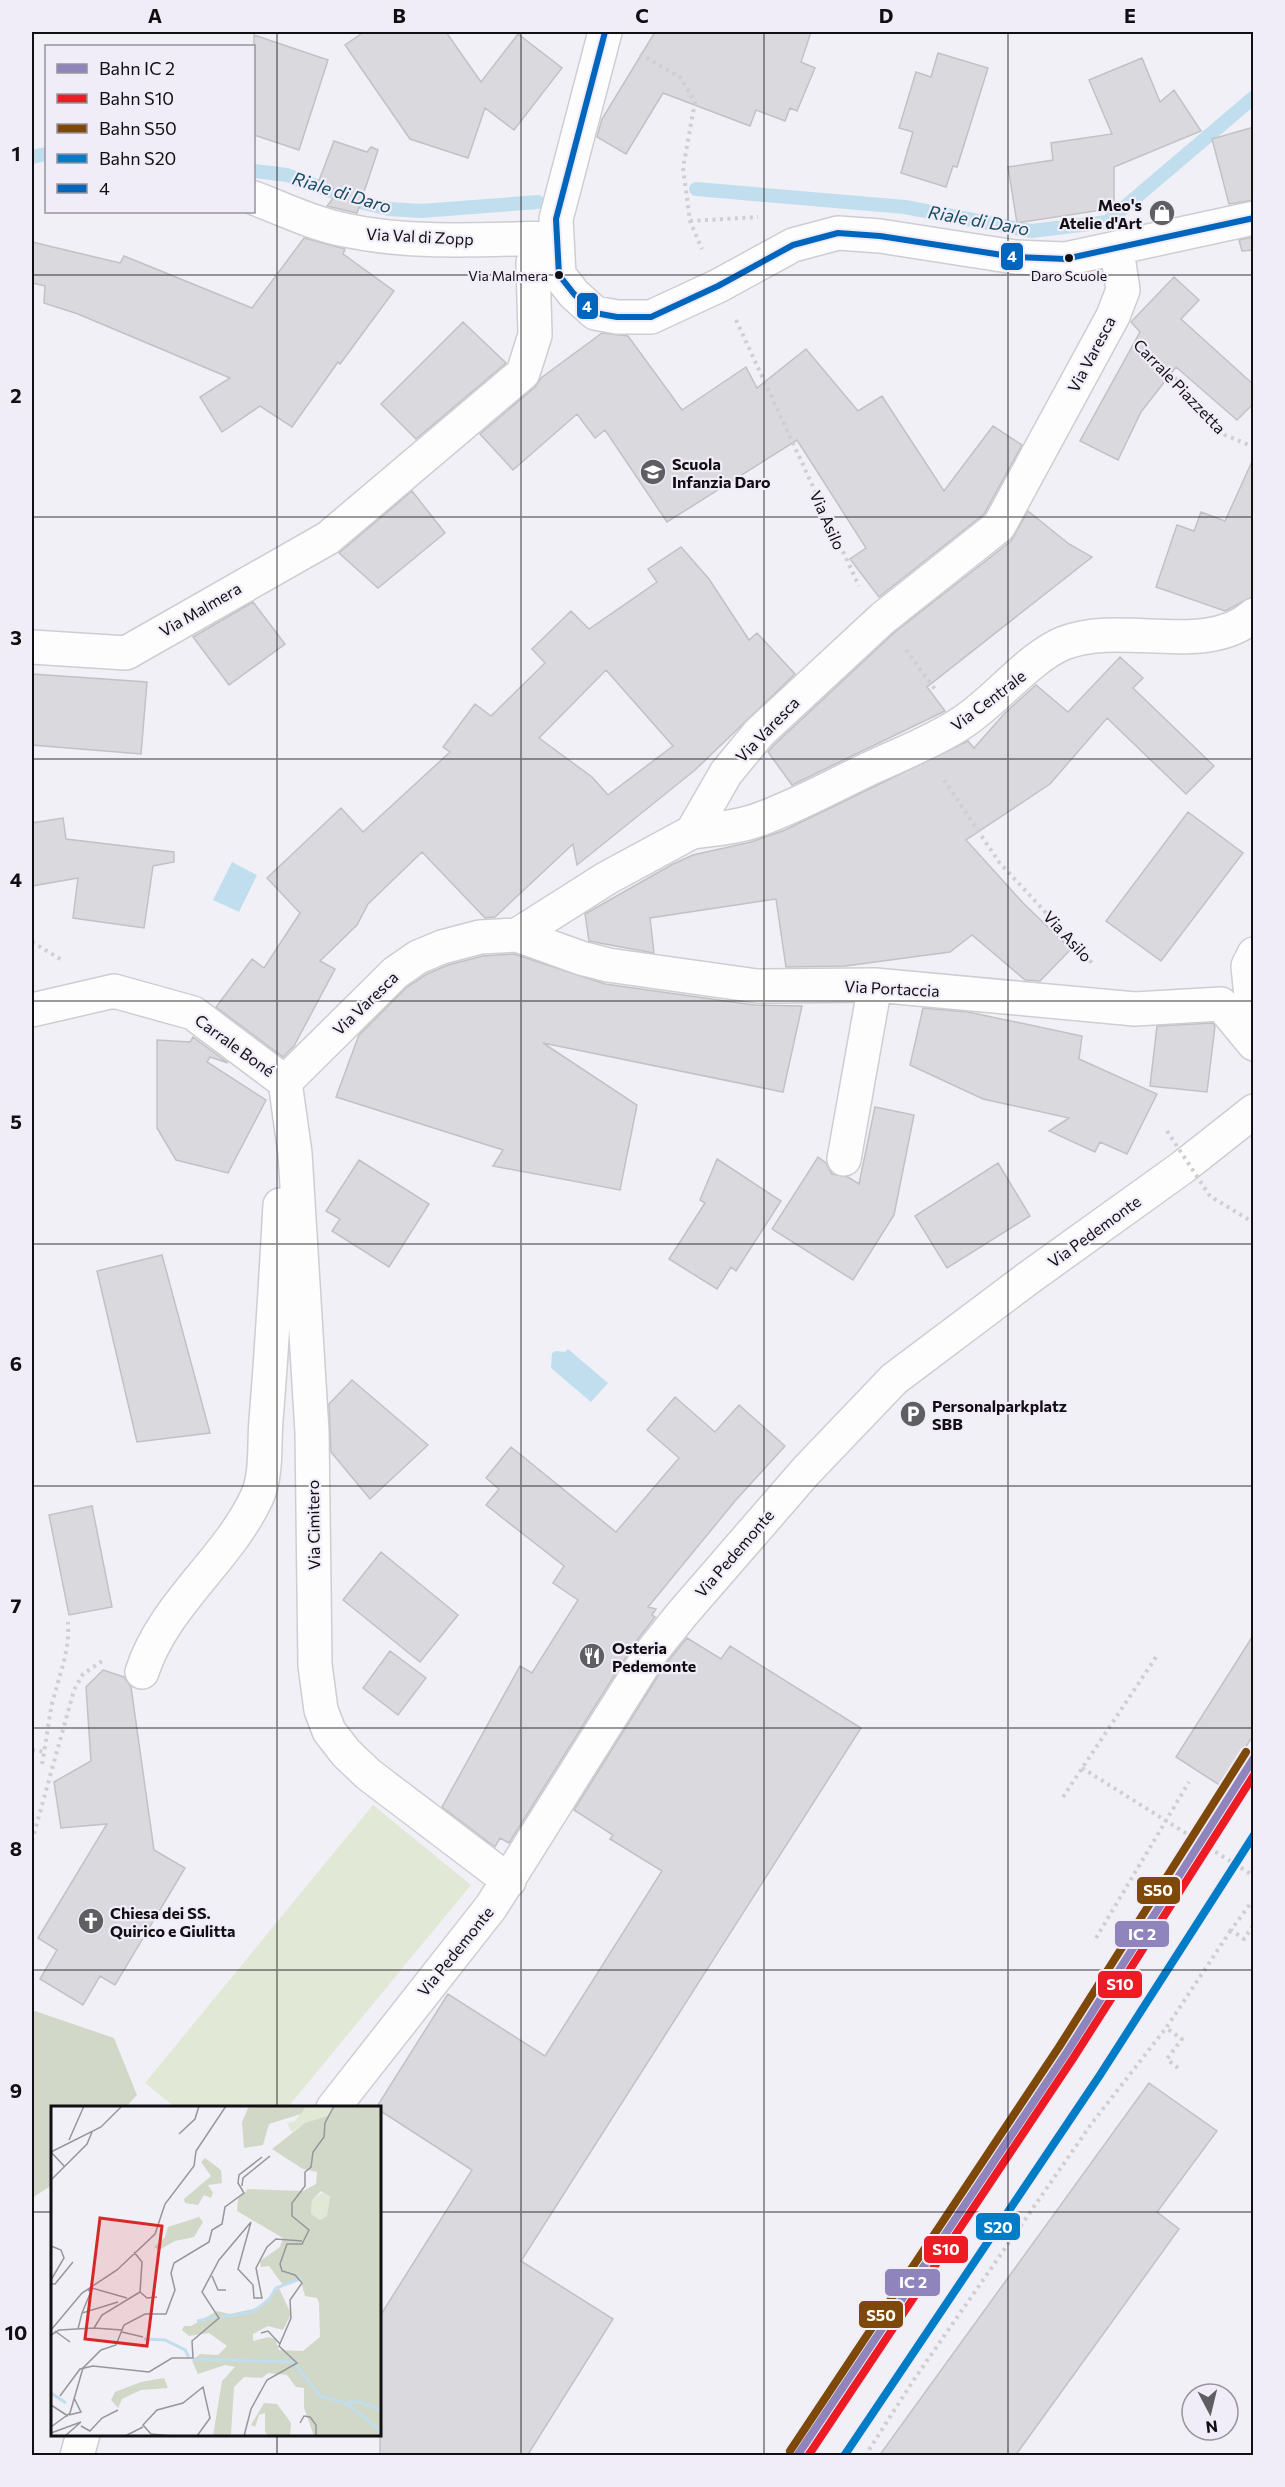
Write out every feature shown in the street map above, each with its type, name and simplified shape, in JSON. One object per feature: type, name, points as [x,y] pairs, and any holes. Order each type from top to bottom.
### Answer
[{"type":"street","points":[[605,32],[566,181],[556,236],[559,275],[574,294],[595,313],[617,317],[651,316],[718,286],[794,245],[838,233],[880,236],[1015,257],[1065,259],[1254,218]]},
{"type":"street","name":"Via Val di Zopp","points":[[255,198],[342,230],[387,237],[452,240],[556,236]]},
{"type":"street","name":"Via Malmera","points":[[32,647],[126,652],[328,538],[523,373],[535,335],[532,263],[556,236]]},
{"type":"street","name":"Via Varesca","points":[[285,1082],[395,974],[418,957],[442,946],[480,937],[517,935],[607,878],[692,832],[726,773],[759,733],[883,618],[999,526],[1113,316],[1123,290],[1117,249]]},
{"type":"street","name":"Via Centrale","points":[[692,832],[762,819],[920,745],[961,724],[1043,656],[1063,643],[1088,637],[1118,634],[1210,635],[1229,631],[1254,615]]},
{"type":"street","name":"Via Portaccia","points":[[517,935],[581,958],[608,965],[757,986],[875,985],[1135,1009],[1221,1004],[1254,1044]]},
{"type":"street","points":[[1254,954],[1248,966],[1254,1026]]},
{"type":"street","points":[[844,1159],[875,985]]},
{"type":"street","name":"Carrale Boné","points":[[32,1010],[114,991],[193,1013],[285,1082]]},
{"type":"street","name":"Via Cimitero","points":[[285,1082],[295,1153],[312,1432],[315,1665],[321,1710],[335,1738],[346,1753],[368,1774],[508,1881]]},
{"type":"street","name":"Via Pedemonte","points":[[335,2106],[508,1881],[650,1654],[806,1471],[894,1379],[1027,1279],[1184,1167],[1254,1111]]},
{"type":"street","points":[[142,1672],[149,1651],[163,1626],[245,1518],[258,1495],[273,1337],[281,1178],[295,1153]]},
{"type":"street","points":[[77,2456],[82,2436]]},
{"type":"path","points":[[673,73],[681,78],[696,102],[683,168],[690,221],[695,234]]},
{"type":"path","points":[[690,221],[766,216]]},
{"type":"path","name":"Carrale Piazzetta","points":[[1113,316],[1179,382],[1225,435],[1254,447]]},
{"type":"path","name":"Via Asilo","points":[[736,319],[854,579],[961,724]]},
{"type":"path","name":"Via Asilo","points":[[920,745],[999,862],[1135,1009]]},
{"type":"path","points":[[1167,1131],[1210,1196],[1254,1223]]},
{"type":"path","points":[[42,1764],[52,1703],[64,1669],[69,1641],[68,1622]]},
{"type":"path","points":[[1063,1797],[1158,1654]]},
{"type":"path","points":[[32,1841],[74,1690],[83,1674],[109,1656]]},
{"type":"path","points":[[32,1750],[45,1752]]},
{"type":"path","points":[[1082,1768],[1254,1876]]},
{"type":"path","points":[[1096,1938],[1189,1782]]},
{"type":"path","points":[[865,2456],[922,2368],[1092,2123],[1166,2028],[1254,1899]]},
{"type":"path","points":[[1232,1930],[1244,1939],[1254,1924]]},
{"type":"path","points":[[1166,2028],[1182,2039],[1167,2059],[1179,2068]]},
{"type":"green space","points":[[373,1805],[471,1885],[289,2106],[174,2106],[145,2083]]},
{"type":"green space","points":[[32,2010],[114,2038],[137,2095],[127,2106],[51,2106],[51,2186],[32,2198]]},
{"type":"water","points":[[232,862],[257,875],[239,912],[213,900]]},
{"type":"water","points":[[568,1349],[608,1383],[591,1402],[551,1368],[552,1353],[565,1352]]},
{"type":"building","points":[[364,32],[446,32],[481,82],[518,34],[562,68],[514,130],[485,108],[468,158],[410,139],[345,45]]},
{"type":"building","points":[[655,32],[811,32],[801,62],[815,68],[797,111],[790,108],[785,121],[756,110],[750,126],[663,93],[626,154],[597,137],[602,119]]},
{"type":"building","points":[[254,35],[328,60],[299,150],[255,135]]},
{"type":"building","points":[[938,53],[988,68],[957,167],[953,166],[946,187],[901,173],[913,132],[899,128],[916,72],[931,77]]},
{"type":"building","points":[[1142,58],[1160,102],[1174,90],[1201,131],[1114,167],[1114,208],[1017,223],[1008,167],[1053,160],[1051,143],[1112,134],[1089,80]]},
{"type":"building","points":[[1254,127],[1254,200],[1229,204],[1212,139]]},
{"type":"building","points":[[334,141],[367,152],[371,147],[378,150],[357,213],[327,206],[339,191],[318,183]]},
{"type":"building","points":[[1254,237],[1254,250],[1242,251],[1239,240]]},
{"type":"building","points":[[304,238],[345,249],[343,254],[394,291],[340,364],[338,362],[292,427],[260,406],[222,432],[200,397],[230,378],[78,314],[44,303],[45,286],[32,283],[32,242],[120,263],[124,256],[252,308]]},
{"type":"building","points":[[1174,277],[1199,300],[1181,319],[1254,385],[1254,403],[1237,420],[1176,367],[1141,412],[1118,460],[1080,441],[1140,332],[1131,322]]},
{"type":"building","points":[[463,322],[506,363],[416,439],[381,404]]},
{"type":"building","points":[[602,333],[628,336],[682,410],[746,367],[757,388],[806,349],[858,411],[882,396],[944,491],[993,426],[1022,445],[984,514],[879,597],[850,559],[866,548],[797,440],[667,522],[605,430],[595,438],[577,414],[513,470],[480,434],[535,387],[541,378]]},
{"type":"building","points":[[1254,457],[1254,596],[1225,611],[1156,587],[1177,525],[1194,531],[1201,512],[1225,521]]},
{"type":"building","points":[[412,491],[445,533],[378,588],[339,553]]},
{"type":"building","points":[[1028,511],[1069,544],[1092,557],[927,687],[945,711],[792,785],[768,752],[773,746],[895,632],[1011,541]]},
{"type":"building","points":[[681,547],[709,579],[749,640],[757,633],[795,674],[695,770],[577,865],[573,844],[495,917],[485,918],[422,852],[368,904],[357,925],[320,961],[335,969],[294,1046],[283,1057],[216,1007],[252,959],[264,968],[300,913],[267,878],[341,808],[363,832],[450,752],[443,747],[475,704],[491,716],[545,663],[532,649],[571,611],[589,629],[657,582],[648,569]],"holes":[[[606,670],[673,746],[608,795],[592,777],[539,738]]]},
{"type":"building","points":[[253,602],[285,644],[229,685],[193,637]]},
{"type":"building","points":[[1120,657],[1143,678],[1133,688],[1214,766],[1186,794],[1107,718],[1050,784],[966,840],[1024,904],[1071,949],[1040,981],[1025,980],[972,935],[950,952],[845,966],[786,967],[776,899],[650,918],[654,953],[589,941],[585,914],[673,864],[693,855],[751,842],[785,830],[968,741],[974,748],[1005,713],[1036,685],[1068,712]]},
{"type":"building","points":[[32,674],[147,682],[141,754],[32,745]]},
{"type":"building","points":[[1188,812],[1243,853],[1161,961],[1106,921]]},
{"type":"building","points":[[63,818],[66,839],[174,852],[174,862],[153,866],[144,928],[73,918],[78,878],[32,886],[32,823]]},
{"type":"building","points":[[514,954],[605,984],[754,1005],[802,1006],[783,1092],[543,1043],[637,1105],[620,1190],[493,1166],[503,1150],[336,1097],[359,1035],[407,987],[427,974],[448,965],[483,956]]},
{"type":"building","points":[[923,1008],[968,1012],[1082,1036],[1079,1059],[1157,1094],[1127,1154],[1100,1142],[1095,1152],[1049,1131],[1069,1118],[983,1099],[910,1065]]},
{"type":"building","points":[[1213,1023],[1215,1026],[1207,1092],[1150,1086],[1157,1026]]},
{"type":"building","points":[[193,1037],[228,1063],[210,1057],[207,1062],[266,1100],[228,1173],[176,1160],[157,1128],[157,1040],[190,1042]]},
{"type":"building","points":[[875,1107],[914,1115],[894,1215],[853,1280],[772,1229],[818,1157],[826,1163],[832,1174],[848,1177],[859,1184]]},
{"type":"building","points":[[717,1159],[781,1201],[736,1271],[731,1267],[717,1289],[669,1259],[705,1203],[700,1200]]},
{"type":"building","points":[[359,1160],[429,1204],[389,1267],[332,1231],[340,1219],[326,1211]]},
{"type":"building","points":[[998,1163],[1030,1216],[947,1268],[915,1216]]},
{"type":"building","points":[[162,1255],[210,1433],[137,1442],[97,1271]]},
{"type":"building","points":[[352,1380],[428,1445],[370,1499],[331,1452],[329,1404]]},
{"type":"building","points":[[675,1397],[715,1432],[739,1405],[785,1446],[735,1501],[648,1607],[656,1609],[652,1615],[655,1617],[634,1644],[509,1843],[500,1838],[495,1847],[442,1807],[520,1666],[532,1673],[578,1600],[553,1583],[564,1566],[486,1505],[499,1489],[486,1478],[511,1447],[616,1532],[679,1458],[647,1430]]},
{"type":"building","points":[[92,1506],[112,1607],[69,1615],[49,1515]]},
{"type":"building","points":[[381,1552],[458,1615],[420,1662],[343,1600]]},
{"type":"building","points":[[1254,1634],[1254,1734],[1221,1786],[1176,1757]]},
{"type":"building","points":[[687,1638],[721,1659],[730,1646],[861,1728],[521,2261],[613,2319],[527,2456],[380,2456],[381,2314],[472,2170],[381,2111],[381,2106],[377,2106],[448,1994],[545,2056],[662,1871],[610,1839],[613,1835],[574,1810],[665,1665]]},
{"type":"building","points":[[390,1651],[426,1678],[398,1715],[363,1688]]},
{"type":"building","points":[[103,1670],[124,1677],[131,1687],[154,1850],[185,1868],[115,1985],[100,1976],[83,2005],[40,1979],[57,1950],[38,1938],[107,1824],[61,1828],[54,1782],[91,1761],[86,1687]]},
{"type":"building","points":[[1149,2083],[1217,2131],[1157,2212],[1179,2229],[1015,2456],[879,2456]]},
{"type":"waterway","name":"Riale di Daro","points":[[696,189],[905,207],[1031,231],[1107,222],[1254,97]]},
{"type":"waterway","name":"Riale di Daro","points":[[32,157],[45,154]]},
{"type":"waterway","name":"Riale di Daro","points":[[255,171],[287,175],[360,202],[389,209],[421,211],[538,202]]},
{"type":"transit line","name":"4","points":[[605,32],[556,219],[559,275],[574,294],[595,313],[617,317],[651,317],[718,286],[793,245],[838,233],[880,236],[1015,257],[1065,259],[1254,218]]},
{"type":"transit line","points":[[797,2456],[1067,2052],[1254,1758]]},
{"type":"rail line","name":"S50","points":[[790,2451],[1059,2047],[1246,1752]]},
{"type":"rail line","name":"S10","points":[[808,2456],[1074,2057],[1254,1775]]},
{"type":"rail line","name":"S20","points":[[844,2456],[1100,2075],[1254,1835]]},
{"type":"place","name":"Meo's Atelie d'Art","points":[[1162,213]]},
{"type":"place","name":"Daro Scuole","points":[[1069,258]]},
{"type":"place","name":"Via Malmera","points":[[559,275]]},
{"type":"place","name":"Scuola Infanzia Daro","points":[[653,472]]},
{"type":"place","name":"Personalparkplatz SBB","points":[[913,1414]]},
{"type":"place","name":"Osteria Pedemonte","points":[[592,1656]]},
{"type":"place","name":"Chiesa dei SS. Quirico e Giulitta","points":[[91,1921]]}]
